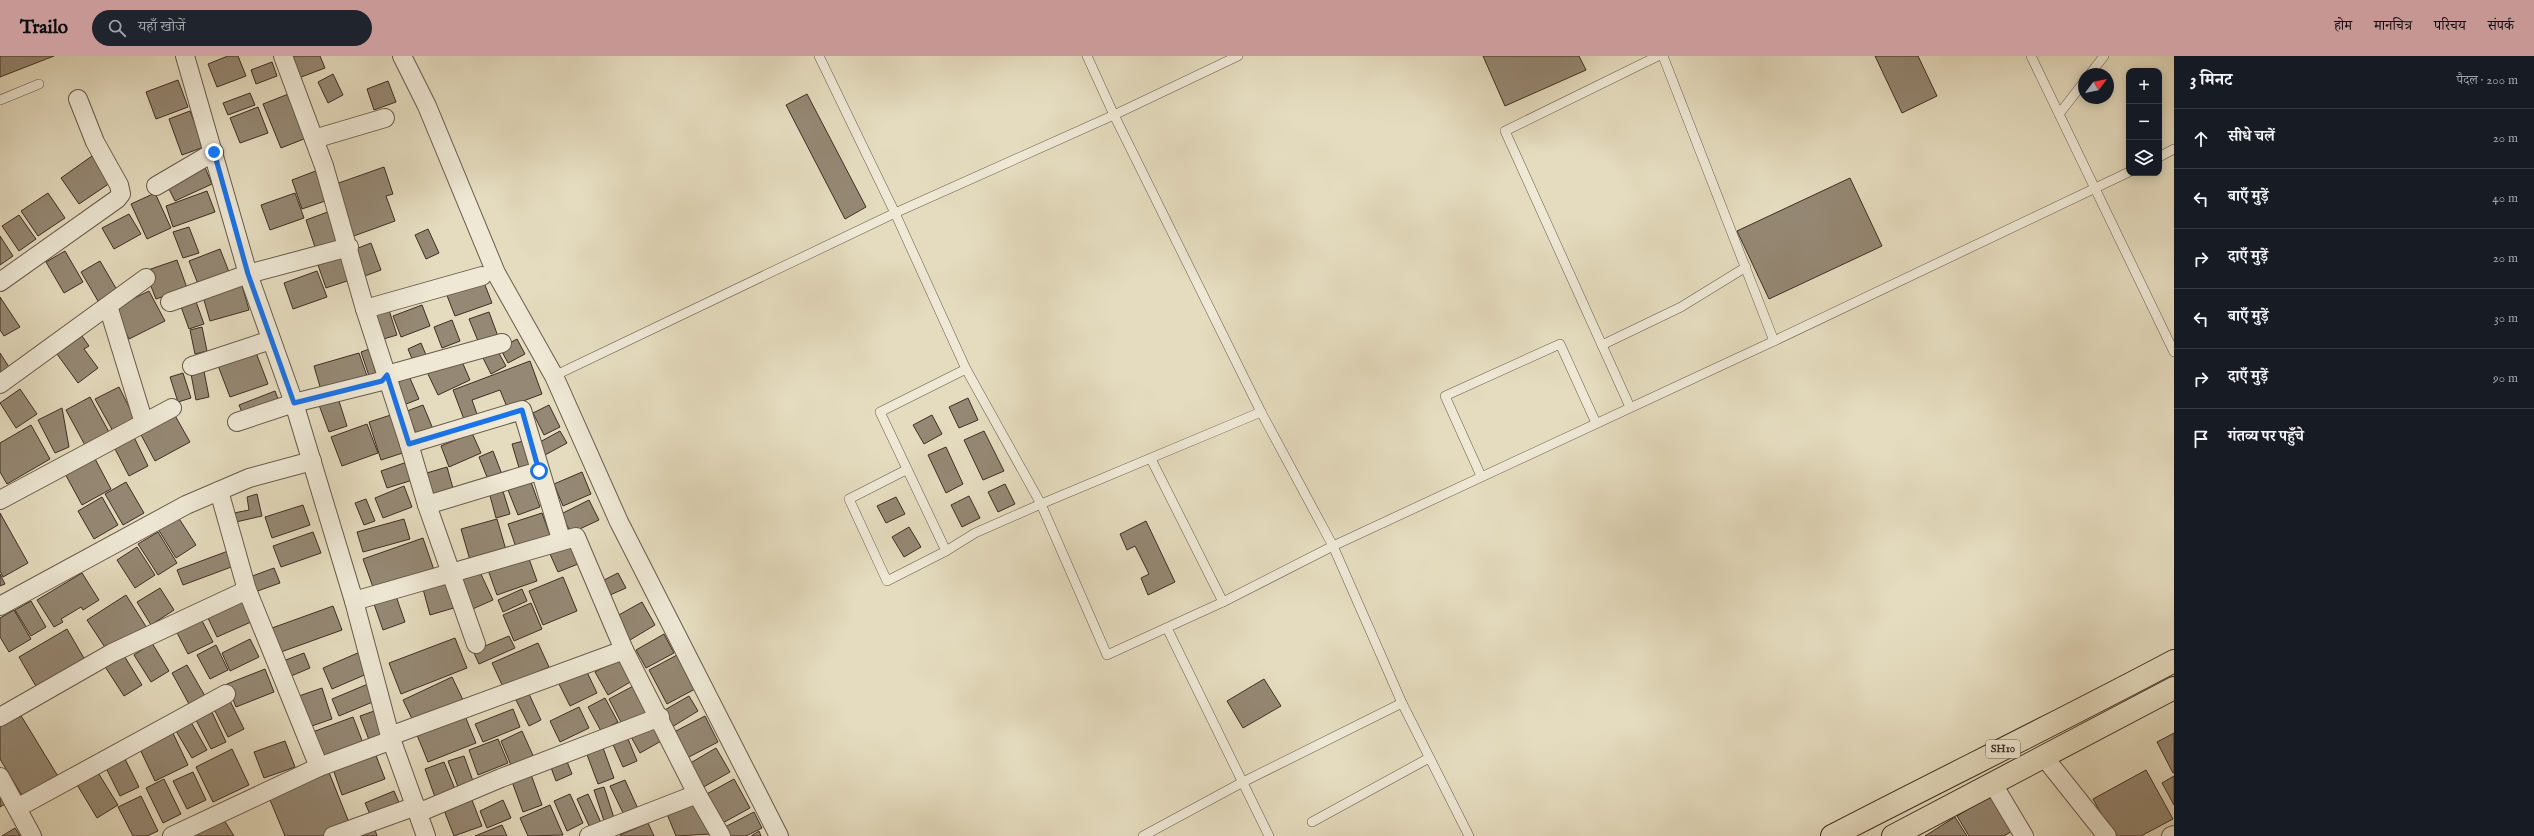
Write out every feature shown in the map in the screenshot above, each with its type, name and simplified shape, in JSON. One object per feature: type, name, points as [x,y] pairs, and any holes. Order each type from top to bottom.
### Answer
[{"type":"main road","name":"SH10","points":[[1832,836],[1965,767],[2041,732],[2174,661]]},
{"type":"main road","name":"SH10","points":[[1893,836],[2174,688]]},
{"type":"street","points":[[184,56],[214,152],[248,274],[294,403],[312,461],[354,601],[391,738],[426,836]]},
{"type":"street","points":[[283,56],[314,139],[349,247],[365,308],[427,505],[476,644]]},
{"type":"street","points":[[402,56],[427,106],[496,272],[554,376],[622,529],[779,836]]},
{"type":"street","points":[[0,282],[118,199],[121,194],[119,185],[94,142],[78,99]]},
{"type":"street","points":[[314,139],[385,118]]},
{"type":"street","points":[[156,186],[214,152]]},
{"type":"street","points":[[170,302],[248,274],[349,247]]},
{"type":"street","points":[[365,308],[482,276]]},
{"type":"street","points":[[0,384],[146,278]]},
{"type":"street","points":[[108,306],[144,423]]},
{"type":"street","points":[[192,366],[271,340]]},
{"type":"street","points":[[237,422],[294,403],[382,381],[387,375],[502,343]]},
{"type":"street","points":[[0,500],[172,408]]},
{"type":"street","points":[[409,444],[522,410],[539,471],[561,539]]},
{"type":"street","points":[[0,606],[186,505],[249,478],[312,461]]},
{"type":"street","points":[[427,505],[539,471]]},
{"type":"street","points":[[218,491],[247,590],[319,767]]},
{"type":"street","points":[[354,601],[451,574],[561,539],[576,537],[624,650],[660,717],[697,794],[722,836]]},
{"type":"street","points":[[0,717],[112,653],[247,590]]},
{"type":"street","points":[[172,836],[319,767],[391,738],[624,650]]},
{"type":"street","points":[[17,808],[226,694]]},
{"type":"street","points":[[333,836],[417,809],[660,717]]},
{"type":"street","points":[[2044,757],[2107,836]]},
{"type":"street","points":[[0,777],[32,836]]},
{"type":"street","points":[[1993,784],[2024,836]]},
{"type":"street","points":[[589,836],[697,794]]},
{"type":"lane","points":[[818,56],[895,213],[966,369],[1041,504],[1107,654],[1168,628],[1333,546],[1480,476],[1774,341],[2126,174]]},
{"type":"lane","points":[[1088,56],[1114,115],[1261,412],[1333,546],[1402,703],[1469,836]]},
{"type":"lane","points":[[554,376],[895,213],[1114,115],[1238,56]]},
{"type":"lane","points":[[1630,407],[1504,131],[1658,56]]},
{"type":"lane","points":[[1663,56],[1774,341]]},
{"type":"lane","points":[[2031,56],[2174,352]]},
{"type":"lane","points":[[2095,68],[2104,56]]},
{"type":"lane","points":[[0,100],[39,84]]},
{"type":"lane","points":[[2059,114],[2078,90]]},
{"type":"lane","points":[[2162,155],[2174,149]]},
{"type":"lane","points":[[1602,345],[1681,307],[1746,267]]},
{"type":"lane","points":[[1480,476],[1445,396],[1560,344],[1596,423]]},
{"type":"lane","points":[[946,551],[906,470],[880,412],[966,369]]},
{"type":"lane","points":[[906,470],[849,499],[887,581],[946,551],[975,533],[1041,504],[1151,460],[1261,412]]},
{"type":"lane","points":[[1151,460],[1223,602]]},
{"type":"lane","points":[[1168,628],[1269,836]]},
{"type":"lane","points":[[1143,836],[1243,782],[1402,703]]},
{"type":"lane","points":[[1312,822],[1429,758]]},
{"type":"building","points":[[0,56],[54,56],[0,77]]},
{"type":"building","points":[[228,56],[238,56],[246,76],[217,87],[208,64]]},
{"type":"building","points":[[287,56],[320,56],[325,68],[296,79]]},
{"type":"building","points":[[1483,56],[1579,56],[1586,70],[1505,106]]},
{"type":"building","points":[[1875,56],[1918,56],[1937,96],[1902,113]]},
{"type":"building","points":[[272,62],[277,76],[256,84],[251,70]]},
{"type":"building","points":[[333,74],[343,95],[328,103],[318,82]]},
{"type":"building","points":[[178,80],[188,107],[156,119],[146,92]]},
{"type":"building","points":[[388,81],[396,102],[374,110],[367,89]]},
{"type":"building","points":[[250,93],[255,105],[228,115],[223,103]]},
{"type":"building","points":[[291,93],[309,137],[281,148],[263,104]]},
{"type":"building","points":[[807,94],[866,207],[845,219],[786,105]]},
{"type":"building","points":[[258,107],[268,133],[240,143],[230,118]]},
{"type":"building","points":[[190,111],[204,147],[182,155],[169,119]]},
{"type":"building","points":[[92,156],[110,183],[79,204],[61,178]]},
{"type":"building","points":[[204,165],[212,184],[175,201],[166,183]]},
{"type":"building","points":[[384,167],[393,194],[386,196],[395,221],[351,237],[333,185]]},
{"type":"building","points":[[321,169],[331,199],[302,209],[292,180]]},
{"type":"building","points":[[1850,178],[1882,246],[1769,299],[1737,231]]},
{"type":"building","points":[[207,191],[215,212],[173,227],[166,206]]},
{"type":"building","points":[[48,193],[65,218],[38,236],[21,211]]},
{"type":"building","points":[[155,193],[171,228],[147,239],[131,204]]},
{"type":"building","points":[[295,193],[304,218],[270,230],[261,205]]},
{"type":"building","points":[[333,210],[345,243],[317,253],[306,220]]},
{"type":"building","points":[[129,214],[141,234],[114,249],[102,228]]},
{"type":"building","points":[[19,215],[36,239],[19,251],[2,226]]},
{"type":"building","points":[[189,227],[199,253],[183,258],[173,232]]},
{"type":"building","points":[[428,229],[439,253],[426,259],[415,235]]},
{"type":"building","points":[[0,236],[13,256],[0,265]]},
{"type":"building","points":[[371,243],[381,270],[362,277],[353,250]]},
{"type":"building","points":[[220,249],[229,272],[198,284],[189,261]]},
{"type":"building","points":[[65,251],[83,282],[64,293],[46,262]]},
{"type":"building","points":[[344,255],[353,279],[326,288],[318,265]]},
{"type":"building","points":[[177,260],[187,288],[156,299],[145,271]]},
{"type":"building","points":[[100,261],[117,290],[98,301],[81,272]]},
{"type":"building","points":[[317,271],[327,297],[293,309],[284,283]]},
{"type":"building","points":[[483,280],[492,303],[455,316],[446,293]]},
{"type":"building","points":[[241,282],[249,310],[210,321],[202,293]]},
{"type":"building","points":[[149,291],[165,321],[129,339],[114,308]]},
{"type":"building","points":[[194,296],[204,324],[189,329],[179,301]]},
{"type":"building","points":[[0,297],[20,327],[4,336],[0,330]]},
{"type":"building","points":[[422,305],[430,326],[401,337],[393,316]]},
{"type":"building","points":[[389,310],[397,335],[380,340],[372,315]]},
{"type":"building","points":[[489,312],[499,339],[480,346],[469,319]]},
{"type":"building","points":[[452,320],[460,341],[442,348],[434,327]]},
{"type":"building","points":[[202,327],[207,351],[195,354],[190,330]]},
{"type":"building","points":[[82,336],[89,346],[84,349],[98,368],[78,383],[57,354]]},
{"type":"building","points":[[517,339],[525,354],[508,363],[500,348]]},
{"type":"building","points":[[421,343],[426,355],[413,361],[408,349]]},
{"type":"building","points":[[375,347],[379,358],[372,360],[376,374],[369,376],[361,352]]},
{"type":"building","points":[[496,348],[506,366],[491,374],[482,356]]},
{"type":"building","points":[[255,350],[268,384],[230,397],[217,363]]},
{"type":"building","points":[[0,353],[11,370],[0,378]]},
{"type":"building","points":[[359,353],[367,376],[321,390],[314,366]]},
{"type":"building","points":[[460,357],[470,380],[438,395],[427,372]]},
{"type":"building","points":[[530,361],[542,394],[507,407],[500,390],[472,400],[478,417],[465,422],[453,390]]},
{"type":"building","points":[[203,366],[209,397],[196,400],[190,369]]},
{"type":"building","points":[[183,373],[191,398],[178,402],[170,377]]},
{"type":"building","points":[[409,376],[419,399],[401,406],[392,384]]},
{"type":"building","points":[[119,387],[136,421],[114,433],[95,399]]},
{"type":"building","points":[[20,389],[37,414],[16,428],[0,403]]},
{"type":"building","points":[[275,391],[280,404],[244,417],[239,405]]},
{"type":"building","points":[[90,397],[110,434],[86,447],[66,410]]},
{"type":"building","points":[[338,398],[347,426],[329,432],[319,405]]},
{"type":"building","points":[[968,398],[978,420],[959,428],[949,407]]},
{"type":"building","points":[[423,405],[433,429],[417,436],[407,411]]},
{"type":"building","points":[[549,405],[560,427],[544,435],[533,413]]},
{"type":"building","points":[[62,408],[69,447],[55,453],[38,420]]},
{"type":"building","points":[[173,412],[190,442],[155,461],[139,431]]},
{"type":"building","points":[[397,413],[409,451],[381,460],[369,422]]},
{"type":"building","points":[[932,415],[942,434],[924,444],[913,425]]},
{"type":"building","points":[[367,424],[378,453],[342,466],[331,437]]},
{"type":"building","points":[[31,425],[50,459],[7,484],[0,472],[0,443]]},
{"type":"building","points":[[560,431],[567,443],[545,455],[538,443]]},
{"type":"building","points":[[984,431],[1004,471],[983,480],[964,440]]},
{"type":"building","points":[[472,433],[481,453],[449,467],[441,446]]},
{"type":"building","points":[[133,435],[148,466],[129,476],[113,445]]},
{"type":"building","points":[[527,440],[534,467],[520,471],[512,444]]},
{"type":"building","points":[[946,447],[963,484],[946,493],[928,455]]},
{"type":"building","points":[[493,451],[503,477],[489,482],[479,457]]},
{"type":"building","points":[[93,455],[111,489],[82,505],[63,470]]},
{"type":"building","points":[[410,461],[416,479],[387,488],[381,471]]},
{"type":"building","points":[[447,467],[454,492],[427,500],[420,475]]},
{"type":"building","points":[[582,472],[591,494],[563,506],[554,484]]},
{"type":"building","points":[[126,482],[144,513],[123,525],[105,494]]},
{"type":"building","points":[[531,482],[540,507],[518,515],[508,490]]},
{"type":"building","points":[[1005,484],[1015,504],[998,512],[988,492]]},
{"type":"building","points":[[404,486],[412,507],[383,518],[375,498]]},
{"type":"building","points":[[502,488],[510,514],[496,518],[489,492]]},
{"type":"building","points":[[257,494],[262,516],[236,522],[234,513],[249,510],[247,497]]},
{"type":"building","points":[[969,496],[980,518],[962,527],[951,505]]},
{"type":"building","points":[[102,497],[118,525],[94,539],[78,511]]},
{"type":"building","points":[[896,497],[905,514],[886,523],[877,506]]},
{"type":"building","points":[[366,499],[375,521],[364,525],[355,503]]},
{"type":"building","points":[[589,500],[599,520],[571,533],[561,514]]},
{"type":"building","points":[[303,505],[310,525],[272,538],[265,517]]},
{"type":"building","points":[[0,513],[28,563],[3,577],[0,571]]},
{"type":"building","points":[[542,513],[551,538],[517,550],[508,524]]},
{"type":"building","points":[[178,517],[196,545],[176,558],[158,529]]},
{"type":"building","points":[[404,519],[410,539],[363,552],[357,532]]},
{"type":"building","points":[[497,519],[506,550],[470,560],[461,529]]},
{"type":"building","points":[[1146,521],[1175,582],[1148,595],[1141,578],[1149,574],[1135,546],[1127,550],[1120,534]]},
{"type":"building","points":[[909,527],[921,547],[904,557],[892,537]]},
{"type":"building","points":[[158,532],[177,563],[158,575],[138,544]]},
{"type":"building","points":[[313,532],[321,553],[281,567],[273,546]]},
{"type":"building","points":[[423,538],[434,570],[374,590],[363,559]]},
{"type":"building","points":[[576,544],[583,562],[558,572],[550,554]]},
{"type":"building","points":[[137,547],[155,575],[135,588],[117,560]]},
{"type":"building","points":[[228,551],[234,566],[183,585],[177,570]]},
{"type":"building","points":[[528,556],[537,581],[497,595],[488,570]]},
{"type":"building","points":[[274,568],[280,583],[252,593],[247,578]]},
{"type":"building","points":[[479,570],[493,600],[468,611],[454,582]]},
{"type":"building","points":[[82,573],[99,600],[83,610],[81,607],[61,619],[63,622],[54,627],[37,600]]},
{"type":"building","points":[[618,573],[626,588],[610,595],[602,581]]},
{"type":"building","points":[[0,574],[5,584],[0,586]]},
{"type":"building","points":[[563,577],[577,611],[543,625],[529,591]]},
{"type":"building","points":[[450,581],[457,607],[430,615],[423,589]]},
{"type":"building","points":[[160,588],[174,610],[151,625],[137,602]]},
{"type":"building","points":[[522,589],[527,601],[503,612],[498,600]]},
{"type":"building","points":[[126,595],[147,628],[108,652],[87,620]]},
{"type":"building","points":[[396,596],[405,622],[383,630],[374,604]]},
{"type":"building","points":[[31,601],[46,627],[31,636],[15,610]]},
{"type":"building","points":[[242,601],[251,622],[217,637],[207,616]]},
{"type":"building","points":[[642,602],[655,625],[630,640],[617,616]]},
{"type":"building","points":[[531,603],[542,629],[514,641],[503,615]]},
{"type":"building","points":[[333,606],[342,630],[281,652],[272,628]]},
{"type":"building","points":[[14,610],[31,639],[9,652],[0,637],[0,618]]},
{"type":"building","points":[[198,613],[213,642],[188,654],[173,625]]},
{"type":"building","points":[[67,629],[85,660],[37,688],[19,657]]},
{"type":"building","points":[[664,634],[674,653],[646,668],[636,650]]},
{"type":"building","points":[[509,636],[515,648],[479,664],[473,651]]},
{"type":"building","points":[[455,638],[467,668],[401,694],[389,663]]},
{"type":"building","points":[[250,639],[259,657],[230,671],[222,653]]},
{"type":"building","points":[[152,643],[169,671],[151,682],[134,655]]},
{"type":"building","points":[[538,643],[549,667],[503,687],[492,663]]},
{"type":"building","points":[[216,645],[228,670],[210,679],[197,655]]},
{"type":"building","points":[[360,652],[369,673],[332,689],[323,668]]},
{"type":"building","points":[[304,653],[310,668],[284,679],[278,663]]},
{"type":"building","points":[[123,654],[142,685],[124,696],[104,665]]},
{"type":"building","points":[[677,655],[695,689],[667,704],[649,670]]},
{"type":"building","points":[[619,659],[632,681],[608,695],[595,672]]},
{"type":"building","points":[[187,665],[205,696],[189,704],[172,673]]},
{"type":"building","points":[[584,666],[597,693],[570,706],[557,680]]},
{"type":"building","points":[[265,669],[274,692],[236,707],[227,684]]},
{"type":"building","points":[[452,677],[464,702],[415,725],[403,700]]},
{"type":"building","points":[[1264,679],[1281,706],[1243,728],[1227,701]]},
{"type":"building","points":[[368,684],[375,701],[339,716],[332,699]]},
{"type":"building","points":[[637,684],[654,715],[625,730],[609,699]]},
{"type":"building","points":[[322,688],[332,719],[306,728],[296,697]]},
{"type":"building","points":[[529,694],[541,720],[529,726],[516,700]]},
{"type":"building","points":[[689,696],[698,711],[672,727],[663,711]]},
{"type":"building","points":[[605,698],[618,722],[601,731],[588,707]]},
{"type":"building","points":[[230,701],[244,729],[228,737],[214,709]]},
{"type":"building","points":[[579,707],[589,728],[560,742],[550,721]]},
{"type":"building","points":[[513,709],[520,727],[483,742],[475,724]]},
{"type":"building","points":[[211,710],[226,742],[211,749],[195,718]]},
{"type":"building","points":[[377,710],[386,734],[369,740],[360,716]]},
{"type":"building","points":[[20,714],[59,778],[24,799],[0,759],[0,726]]},
{"type":"building","points":[[465,716],[476,743],[428,762],[417,735]]},
{"type":"building","points":[[705,716],[718,742],[687,758],[674,732]]},
{"type":"building","points":[[188,717],[207,750],[192,758],[173,726]]},
{"type":"building","points":[[353,717],[363,743],[320,759],[310,733]]},
{"type":"building","points":[[652,722],[663,740],[640,753],[630,735]]},
{"type":"building","points":[[171,729],[188,765],[155,781],[138,745]]},
{"type":"building","points":[[522,731],[535,760],[513,770],[501,741]]},
{"type":"building","points":[[2174,733],[2174,773],[2173,773],[2157,742]]},
{"type":"building","points":[[626,734],[637,761],[623,767],[611,740]]},
{"type":"building","points":[[498,739],[508,763],[478,775],[469,750]]},
{"type":"building","points":[[285,741],[295,767],[264,778],[254,752]]},
{"type":"building","points":[[602,745],[614,778],[598,784],[586,752]]},
{"type":"building","points":[[716,748],[730,772],[700,789],[687,765]]},
{"type":"building","points":[[232,749],[249,785],[213,802],[196,767]]},
{"type":"building","points":[[375,753],[385,779],[342,795],[333,769]]},
{"type":"building","points":[[123,755],[139,787],[120,796],[104,764]]},
{"type":"building","points":[[464,756],[473,781],[458,787],[448,761]]},
{"type":"building","points":[[566,759],[572,774],[556,781],[550,765]]},
{"type":"building","points":[[444,762],[455,789],[435,797],[425,769]]},
{"type":"building","points":[[529,769],[542,805],[523,812],[510,776]]},
{"type":"building","points":[[328,770],[350,825],[322,836],[285,836],[268,795]]},
{"type":"building","points":[[2146,770],[2173,819],[2141,836],[2113,836],[2093,799]]},
{"type":"building","points":[[97,771],[118,805],[97,818],[76,783]]},
{"type":"building","points":[[193,772],[206,800],[187,809],[173,781]]},
{"type":"building","points":[[2174,776],[2174,805],[2162,783]]},
{"type":"building","points":[[164,779],[181,814],[163,823],[146,788]]},
{"type":"building","points":[[734,779],[750,808],[719,825],[703,796]]},
{"type":"building","points":[[625,780],[639,811],[625,817],[610,786]]},
{"type":"building","points":[[604,787],[615,821],[605,824],[594,790]]},
{"type":"building","points":[[0,791],[7,803],[0,807]]},
{"type":"building","points":[[394,791],[401,807],[372,819],[365,803]]},
{"type":"building","points":[[570,794],[583,823],[567,831],[554,801]]},
{"type":"building","points":[[588,794],[602,825],[591,830],[577,799]]},
{"type":"building","points":[[470,795],[482,826],[454,836],[442,805]]},
{"type":"building","points":[[141,796],[158,831],[147,836],[133,836],[118,807]]},
{"type":"building","points":[[1990,796],[2012,831],[2004,836],[1969,836],[1957,816]]},
{"type":"building","points":[[503,800],[511,818],[487,828],[480,811]]},
{"type":"building","points":[[697,801],[711,834],[676,836],[667,814]]},
{"type":"building","points":[[550,805],[563,835],[528,836],[520,818]]},
{"type":"building","points":[[754,812],[762,828],[746,836],[725,836],[721,829]]},
{"type":"building","points":[[221,815],[234,836],[187,836]]},
{"type":"building","points":[[1955,817],[1967,836],[1925,836]]},
{"type":"building","points":[[648,823],[654,836],[620,836],[620,835]]},
{"type":"building","points":[[502,825],[507,836],[475,836]]},
{"type":"building","points":[[374,827],[377,836],[351,836]]},
{"type":"building","points":[[15,828],[20,836],[2,836]]},
{"type":"building","points":[[759,831],[761,836],[751,836]]},
{"type":"route","points":[[214,152],[248,274],[294,403],[382,381],[387,375],[409,444],[522,410],[539,471]]}]
